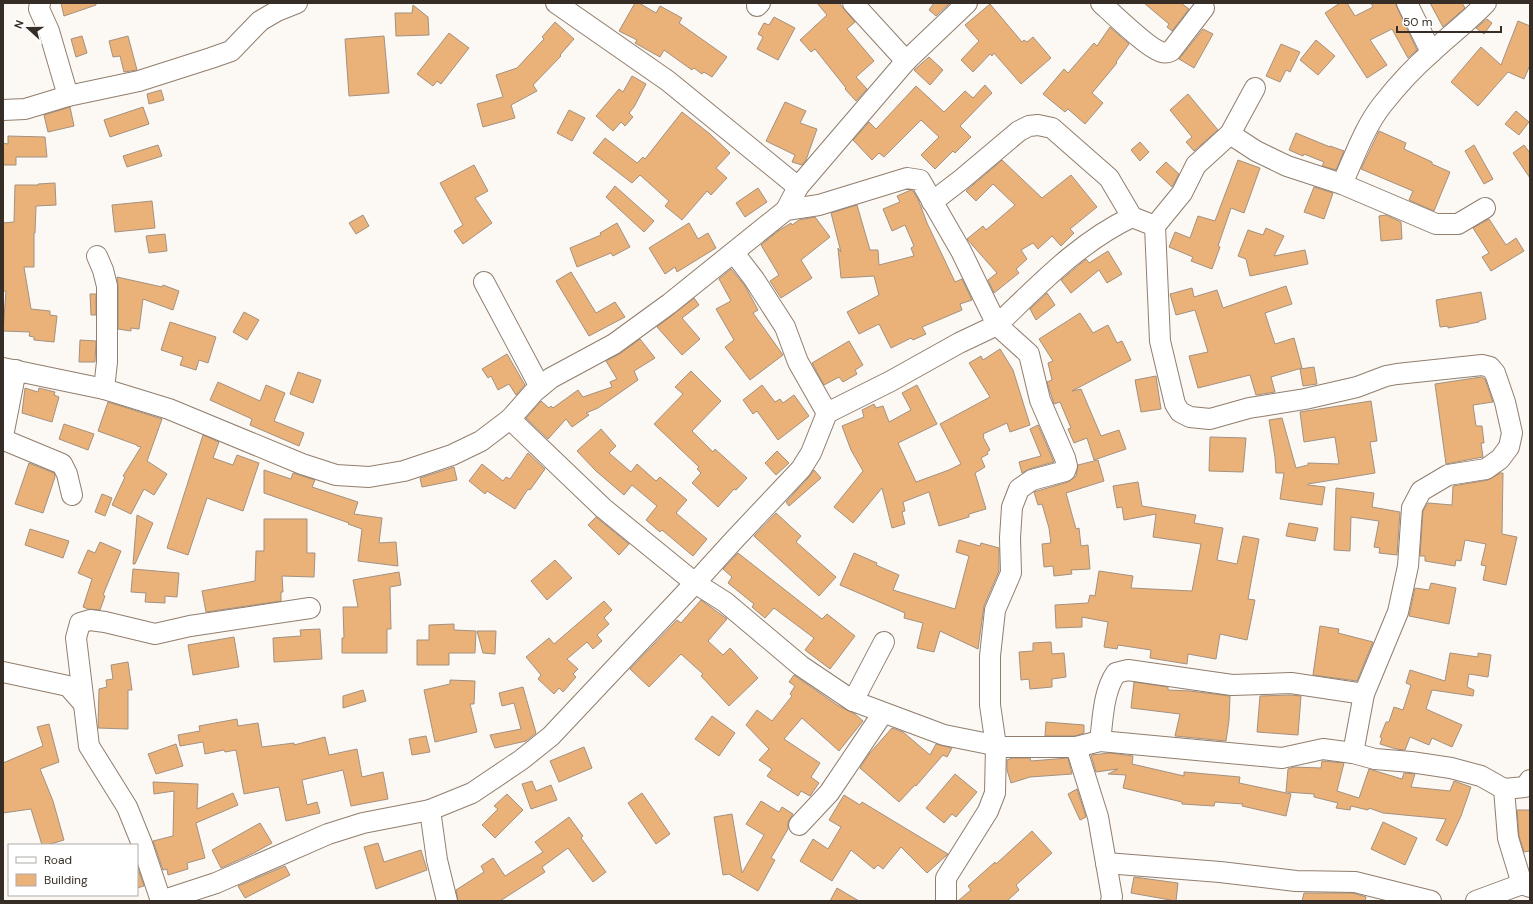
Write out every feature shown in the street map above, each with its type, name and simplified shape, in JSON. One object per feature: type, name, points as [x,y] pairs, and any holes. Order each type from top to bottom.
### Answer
[{"type":"street","points":[[40,3],[39,9],[49,31],[68,96]]},
{"type":"street","points":[[3,110],[25,109],[68,96],[138,81],[231,51],[260,21],[277,11],[297,3]]},
{"type":"street","points":[[556,3],[668,81],[798,188]]},
{"type":"street","points":[[853,3],[906,61]]},
{"type":"street","points":[[72,495],[67,474],[62,464],[9,442],[3,436],[10,369],[104,389],[169,409],[302,464],[336,475],[369,477],[404,471],[452,455],[481,441],[510,420],[540,387],[551,378],[614,344],[669,304],[786,210],[798,188],[906,61],[967,3]]},
{"type":"street","points":[[1101,3],[1138,36],[1163,53],[1172,51],[1204,8]]},
{"type":"street","points":[[1408,3],[1431,52]]},
{"type":"street","points":[[1342,184],[1368,127],[1382,106],[1409,74],[1431,52],[1457,31],[1486,3]]},
{"type":"street","points":[[1256,88],[1230,134],[1196,165],[1182,193],[1155,226],[1160,341],[1175,404],[1180,412],[1190,417],[1210,419],[1248,408],[1305,399],[1357,387],[1386,376],[1482,365],[1490,367],[1496,373],[1505,402],[1512,433],[1509,446],[1500,459],[1486,469],[1448,475],[1421,491],[1412,508],[1408,566],[1398,612],[1364,694],[1353,752]]},
{"type":"street","points":[[932,202],[1019,131],[1029,126],[1038,125],[1052,128],[1109,178],[1132,217],[1155,226]]},
{"type":"street","points":[[1230,134],[1256,151],[1287,166],[1342,184],[1436,224],[1458,224],[1485,208]]},
{"type":"street","points":[[786,210],[819,204],[907,178],[920,180],[961,251],[997,325],[1029,354],[1040,400],[1067,466],[1065,471],[1032,480],[1019,489],[1012,507],[1010,538],[1011,573],[995,610],[990,656],[990,706],[996,746],[995,792],[988,811],[946,878],[946,901]]},
{"type":"street","points":[[310,608],[190,626],[174,631],[155,634],[105,622],[90,620],[80,623],[76,638],[89,746],[127,807],[142,844],[161,901],[216,883],[328,834],[363,823],[430,810],[472,793],[521,760],[550,736],[801,469],[811,453],[827,413],[891,381],[959,343],[997,325],[1066,260],[1111,227],[1132,217]]},
{"type":"street","points":[[734,253],[754,279],[785,327],[798,362],[827,413]]},
{"type":"street","points":[[97,256],[103,270],[107,286],[107,362],[104,389]]},
{"type":"street","points":[[484,282],[540,387]]},
{"type":"street","points":[[510,420],[603,508],[695,583],[725,602],[801,666],[853,701],[944,735],[1004,747],[1076,747],[1100,741],[1282,758],[1323,749],[1353,752],[1375,758],[1451,768],[1481,776],[1504,789],[1525,788],[1530,780]]},
{"type":"street","points":[[853,701],[884,642]]},
{"type":"street","points":[[1100,741],[1110,682],[1116,673],[1128,670],[1232,685],[1291,683],[1364,694]]},
{"type":"street","points":[[3,672],[68,686],[83,703]]},
{"type":"street","points":[[799,826],[829,793],[883,713]]},
{"type":"street","points":[[1076,747],[1098,818],[1111,901]]},
{"type":"street","points":[[1476,901],[1526,885],[1508,838],[1504,789]]},
{"type":"street","points":[[430,810],[437,860],[447,901]]},
{"type":"street","points":[[1106,863],[1220,872],[1296,881],[1355,882],[1431,901]]},
{"type":"building","points":[[61,3],[96,3],[96,5],[64,16]]},
{"type":"building","points":[[635,3],[639,3],[656,13],[660,6],[682,18],[679,23],[727,57],[712,77],[704,72],[702,74],[694,68],[692,70],[664,50],[660,57],[635,43],[637,40],[619,31]]},
{"type":"building","points":[[817,3],[839,3],[855,22],[847,29],[874,61],[856,77],[867,89],[856,101],[845,89],[846,88],[815,49],[811,52],[800,40],[827,15]]},
{"type":"building","points":[[934,3],[950,3],[936,16],[929,10]]},
{"type":"building","points":[[1144,3],[1181,3],[1189,9],[1172,31],[1167,27],[1169,24]]},
{"type":"building","points":[[1340,3],[1347,3],[1355,16],[1373,7],[1371,3],[1395,3],[1417,50],[1408,58],[1392,29],[1370,40],[1387,65],[1367,78],[1325,13]]},
{"type":"building","points":[[1430,3],[1462,3],[1465,8],[1443,27]]},
{"type":"building","points":[[990,4],[1022,42],[1024,40],[1027,42],[1033,37],[1051,58],[1021,84],[994,53],[992,56],[990,54],[973,72],[961,60],[979,41],[965,25]]},
{"type":"building","points":[[413,5],[428,17],[429,35],[396,36],[395,13],[412,13]]},
{"type":"building","points":[[774,17],[795,28],[778,60],[757,49],[763,37],[758,34],[764,23],[769,25]]},
{"type":"building","points":[[1487,19],[1492,23],[1484,34],[1476,28]]},
{"type":"building","points":[[1518,21],[1530,26],[1530,65],[1524,79],[1508,72],[1478,106],[1451,82],[1481,47],[1501,65]]},
{"type":"building","points":[[555,22],[574,39],[560,55],[561,56],[533,85],[537,91],[511,105],[515,118],[483,127],[477,104],[503,97],[496,75],[517,68],[544,39],[542,37]]},
{"type":"building","points":[[1110,27],[1129,44],[1116,62],[1117,63],[1092,93],[1103,103],[1085,124],[1068,109],[1065,112],[1043,94],[1064,69],[1068,73],[1094,43],[1097,46]]},
{"type":"building","points":[[1203,29],[1213,34],[1194,68],[1179,59]]},
{"type":"building","points":[[449,33],[469,48],[441,84],[437,81],[433,86],[417,74]]},
{"type":"building","points":[[82,36],[87,53],[76,57],[71,39]]},
{"type":"building","points":[[128,36],[137,70],[124,72],[120,56],[113,57],[109,41]]},
{"type":"building","points":[[384,36],[389,93],[349,96],[345,39]]},
{"type":"building","points":[[1316,40],[1335,56],[1318,75],[1300,60]]},
{"type":"building","points":[[1281,44],[1300,52],[1290,72],[1286,70],[1280,82],[1266,76]]},
{"type":"building","points":[[929,57],[943,70],[930,85],[914,70]]},
{"type":"building","points":[[632,76],[646,84],[634,107],[629,113],[633,117],[625,126],[621,122],[613,131],[596,116],[619,89],[623,92]]},
{"type":"building","points":[[985,85],[992,93],[960,126],[971,137],[955,153],[953,151],[935,169],[921,155],[939,137],[921,120],[884,157],[879,153],[872,160],[853,140],[869,122],[876,129],[916,86],[944,112],[965,91],[973,98]]},
{"type":"building","points":[[161,90],[164,100],[149,104],[147,94]]},
{"type":"building","points":[[1188,94],[1218,130],[1194,151],[1186,142],[1192,137],[1170,110]]},
{"type":"building","points":[[785,102],[806,111],[800,123],[817,129],[806,160],[802,165],[792,162],[795,155],[766,141]]},
{"type":"building","points":[[70,107],[74,126],[48,132],[44,115]]},
{"type":"building","points":[[143,107],[149,124],[110,137],[104,120]]},
{"type":"building","points":[[569,110],[585,118],[572,141],[557,133]]},
{"type":"building","points":[[1516,111],[1529,122],[1519,135],[1505,124]]},
{"type":"building","points":[[682,112],[710,134],[730,153],[716,168],[727,178],[711,195],[707,191],[682,220],[665,206],[669,201],[640,175],[632,183],[593,153],[605,138],[637,163],[643,157],[645,159]]},
{"type":"building","points":[[1379,131],[1406,143],[1404,149],[1450,172],[1434,211],[1409,200],[1413,191],[1361,169]]},
{"type":"building","points":[[1296,133],[1344,151],[1336,170],[1322,166],[1324,162],[1289,150]]},
{"type":"building","points":[[8,136],[45,137],[47,157],[16,157],[16,165],[3,165],[3,143],[8,144]]},
{"type":"building","points":[[1140,142],[1149,152],[1140,161],[1131,150]]},
{"type":"building","points":[[158,145],[162,156],[127,167],[123,156]]},
{"type":"building","points":[[1474,145],[1493,179],[1484,184],[1465,151]]},
{"type":"building","points":[[1524,145],[1530,153],[1530,178],[1513,153]]},
{"type":"building","points":[[1002,160],[1042,198],[1071,175],[1097,207],[1070,229],[1074,233],[1061,246],[1052,236],[1038,249],[1033,243],[1021,250],[1027,259],[1016,269],[1019,273],[994,293],[988,280],[997,273],[967,239],[983,226],[986,230],[1015,205],[993,184],[976,201],[966,191]]},
{"type":"building","points":[[1238,160],[1260,168],[1244,213],[1231,208],[1212,269],[1191,261],[1193,257],[1169,247],[1175,232],[1190,238],[1198,216],[1215,221]]},
{"type":"building","points":[[1166,162],[1179,174],[1172,187],[1156,172]]},
{"type":"building","points":[[474,165],[488,191],[475,198],[492,223],[463,244],[454,231],[463,225],[440,183]]},
{"type":"building","points":[[55,183],[56,205],[36,206],[34,267],[24,267],[31,309],[50,311],[50,315],[57,316],[54,342],[34,340],[34,337],[29,336],[30,332],[3,331],[6,291],[3,291],[3,223],[14,222],[15,185]]},
{"type":"building","points":[[615,186],[654,221],[644,232],[606,197]]},
{"type":"building","points":[[1314,187],[1333,193],[1324,219],[1304,212]]},
{"type":"building","points":[[758,188],[767,202],[745,217],[736,203]]},
{"type":"building","points":[[911,190],[918,199],[927,223],[955,282],[962,279],[972,300],[960,304],[962,310],[922,327],[926,334],[913,340],[911,338],[891,348],[879,324],[859,334],[847,312],[879,295],[874,276],[841,278],[838,248],[841,252],[831,213],[857,205],[870,250],[878,250],[879,265],[914,256],[911,248],[914,246],[905,225],[892,231],[883,209],[900,202],[897,196]]},
{"type":"building","points":[[152,201],[155,228],[115,232],[112,205]]},
{"type":"building","points":[[363,215],[369,226],[356,234],[349,223]]},
{"type":"building","points":[[1386,215],[1401,222],[1402,239],[1381,241],[1379,216]]},
{"type":"building","points":[[815,217],[830,237],[801,260],[812,278],[781,298],[770,281],[779,275],[761,245],[778,231],[791,223],[792,225],[799,220]]},
{"type":"building","points":[[1489,219],[1506,245],[1516,238],[1524,251],[1491,271],[1482,257],[1489,253],[1473,228]]},
{"type":"building","points":[[617,223],[630,247],[613,256],[611,253],[577,267],[570,248],[601,235],[600,233]]},
{"type":"building","points":[[689,223],[698,239],[708,233],[716,248],[677,272],[675,267],[665,274],[649,248]]},
{"type":"building","points":[[1266,228],[1284,236],[1274,256],[1305,250],[1308,264],[1250,276],[1246,259],[1238,256],[1248,230],[1263,235]]},
{"type":"building","points":[[165,234],[167,251],[149,253],[146,236]]},
{"type":"building","points":[[1108,251],[1122,274],[1107,283],[1099,270],[1071,293],[1061,280],[1086,259],[1089,263]]},
{"type":"building","points":[[731,269],[745,286],[758,310],[753,313],[783,355],[750,380],[725,347],[734,340],[716,309],[731,301],[719,279]]},
{"type":"building","points":[[571,272],[596,313],[615,302],[625,317],[589,336],[556,281]]},
{"type":"building","points":[[117,277],[162,287],[163,285],[179,291],[173,310],[143,299],[139,329],[131,328],[131,331],[118,329]]},
{"type":"building","points":[[1286,286],[1292,304],[1265,313],[1275,344],[1294,338],[1302,368],[1271,377],[1275,392],[1256,395],[1250,375],[1198,388],[1189,356],[1208,352],[1195,310],[1176,315],[1170,294],[1192,288],[1194,297],[1217,290],[1223,308]]},
{"type":"building","points":[[1481,292],[1486,319],[1479,322],[1448,328],[1448,326],[1440,327],[1436,300]]},
{"type":"building","points":[[1047,293],[1055,305],[1036,320],[1030,309]]},
{"type":"building","points":[[90,294],[96,294],[96,315],[91,315]]},
{"type":"building","points":[[694,298],[699,305],[682,318],[700,339],[682,355],[657,327]]},
{"type":"building","points":[[244,312],[259,320],[247,340],[233,332]]},
{"type":"building","points":[[1080,313],[1093,333],[1108,325],[1117,343],[1122,341],[1131,360],[1072,391],[1081,389],[1101,436],[1119,430],[1126,449],[1094,460],[1087,438],[1074,443],[1068,429],[1071,428],[1060,402],[1054,404],[1047,382],[1052,380],[1048,363],[1053,361],[1039,339]]},
{"type":"building","points":[[170,322],[216,337],[208,363],[199,360],[196,370],[180,365],[183,357],[161,350]]},
{"type":"building","points":[[640,339],[655,358],[634,371],[638,380],[598,408],[586,413],[589,415],[572,427],[566,419],[548,439],[526,418],[541,401],[549,408],[551,406],[553,408],[578,390],[583,397],[612,387],[610,382],[617,379],[606,361],[621,353]]},
{"type":"building","points":[[80,340],[96,341],[95,362],[79,362]]},
{"type":"building","points":[[849,341],[863,365],[855,370],[857,374],[843,382],[839,377],[824,385],[812,363]]},
{"type":"building","points":[[1000,349],[1013,370],[1030,425],[1010,432],[1007,423],[983,434],[983,437],[990,450],[987,452],[988,454],[981,458],[985,467],[975,473],[986,509],[969,514],[969,517],[939,526],[929,492],[903,502],[905,511],[902,512],[905,524],[892,528],[882,488],[853,523],[834,507],[863,471],[851,450],[842,426],[864,417],[862,410],[874,404],[876,408],[883,406],[889,422],[911,410],[902,393],[917,385],[937,424],[898,443],[916,482],[961,464],[940,424],[990,397],[969,363],[981,356],[983,360]]},
{"type":"building","points":[[507,354],[525,385],[516,395],[509,384],[498,390],[491,376],[488,378],[482,369]]},
{"type":"building","points":[[1314,367],[1317,384],[1303,386],[1300,369]]},
{"type":"building","points":[[691,371],[721,401],[692,431],[713,452],[715,449],[747,478],[736,490],[734,489],[718,507],[692,483],[701,473],[697,469],[699,467],[654,424],[683,394],[675,387]]},
{"type":"building","points":[[298,372],[321,380],[313,403],[290,394]]},
{"type":"building","points":[[1156,376],[1161,409],[1141,412],[1135,380]]},
{"type":"building","points":[[1481,377],[1485,379],[1493,402],[1473,405],[1476,426],[1482,426],[1484,443],[1481,443],[1483,457],[1446,464],[1435,384]]},
{"type":"building","points":[[218,382],[260,401],[266,385],[285,393],[274,421],[304,433],[299,446],[250,425],[252,419],[210,400]]},
{"type":"building","points":[[762,385],[775,402],[780,399],[783,403],[794,395],[809,416],[778,440],[757,411],[753,414],[743,400]]},
{"type":"building","points":[[25,388],[38,392],[39,388],[55,392],[54,395],[59,397],[52,422],[22,413]]},
{"type":"building","points":[[1371,401],[1377,441],[1370,442],[1375,473],[1308,484],[1325,487],[1322,505],[1280,499],[1284,473],[1276,473],[1269,420],[1282,418],[1296,468],[1308,465],[1308,463],[1339,464],[1335,437],[1304,442],[1300,412]]},
{"type":"building","points":[[108,402],[162,419],[147,461],[167,474],[154,495],[144,489],[131,514],[112,505],[125,477],[123,476],[141,447],[98,431]]},
{"type":"building","points":[[64,424],[94,434],[88,450],[59,439]]},
{"type":"building","points":[[1038,425],[1054,462],[1029,469],[1022,473],[1019,462],[1041,456],[1030,429]]},
{"type":"building","points":[[601,429],[616,446],[609,453],[631,472],[637,464],[656,481],[660,477],[687,500],[676,513],[707,539],[693,556],[662,530],[660,532],[646,520],[657,506],[632,485],[624,495],[596,471],[577,451]]},
{"type":"building","points":[[203,435],[219,442],[213,458],[233,465],[237,455],[259,463],[243,511],[207,498],[188,555],[167,548]]},
{"type":"building","points":[[1210,437],[1246,438],[1243,472],[1209,471]]},
{"type":"building","points":[[777,451],[789,463],[776,475],[765,463]]},
{"type":"building","points":[[528,453],[545,469],[530,490],[528,489],[515,509],[487,491],[485,494],[469,481],[482,464],[503,481],[506,477],[510,479]]},
{"type":"building","points":[[1098,460],[1104,481],[1066,493],[1076,529],[1079,528],[1081,546],[1088,545],[1090,569],[1071,570],[1072,574],[1054,576],[1053,566],[1044,567],[1042,544],[1051,543],[1049,528],[1042,504],[1038,505],[1034,492],[1068,482],[1076,476],[1078,465]]},
{"type":"building","points":[[29,463],[54,473],[55,477],[43,513],[15,504]]},
{"type":"building","points":[[454,467],[457,480],[422,487],[420,478]]},
{"type":"building","points":[[264,470],[291,479],[293,473],[315,480],[312,487],[358,502],[354,514],[382,518],[379,543],[396,542],[398,566],[358,561],[362,529],[264,493]]},
{"type":"building","points":[[814,470],[821,478],[789,506],[786,502]]},
{"type":"building","points":[[1500,473],[1503,473],[1502,534],[1517,537],[1506,585],[1483,580],[1486,566],[1481,565],[1486,544],[1465,540],[1461,561],[1456,560],[1455,566],[1425,561],[1425,556],[1420,556],[1423,511],[1428,503],[1452,505],[1453,486],[1488,480]]},
{"type":"building","points":[[1138,482],[1142,506],[1196,515],[1194,523],[1223,528],[1217,560],[1237,564],[1243,536],[1259,539],[1248,599],[1255,600],[1247,640],[1220,634],[1216,659],[1188,654],[1187,664],[1150,658],[1151,650],[1118,645],[1117,649],[1104,647],[1108,622],[1082,617],[1082,627],[1056,628],[1055,605],[1088,603],[1090,595],[1095,596],[1099,571],[1133,576],[1131,588],[1192,591],[1201,544],[1153,537],[1156,514],[1124,520],[1122,507],[1117,508],[1113,486]]},
{"type":"building","points":[[1336,488],[1374,493],[1372,507],[1400,512],[1397,555],[1379,553],[1380,548],[1374,547],[1379,521],[1351,517],[1350,551],[1334,550]]},
{"type":"building","points":[[102,494],[112,498],[105,516],[95,512]]},
{"type":"building","points":[[776,513],[801,536],[796,542],[836,577],[819,596],[754,536]]},
{"type":"building","points":[[137,515],[153,523],[135,564],[133,564]]},
{"type":"building","points":[[596,517],[629,544],[619,555],[588,525]]},
{"type":"building","points":[[264,519],[307,519],[307,553],[315,553],[314,577],[282,576],[283,592],[281,592],[281,601],[206,612],[202,591],[255,581],[256,551],[264,551]]},
{"type":"building","points":[[1289,523],[1318,528],[1315,541],[1286,536]]},
{"type":"building","points":[[30,529],[69,541],[63,558],[25,545]]},
{"type":"building","points":[[959,540],[980,546],[981,543],[999,548],[999,571],[984,606],[978,649],[940,631],[934,652],[917,648],[923,623],[904,618],[905,613],[840,585],[854,553],[899,575],[893,590],[955,609],[969,556],[956,552]]},
{"type":"building","points":[[100,542],[121,551],[103,595],[105,596],[100,610],[88,609],[83,607],[92,579],[78,573],[88,550],[95,553]]},
{"type":"building","points":[[738,553],[822,619],[827,614],[855,636],[830,669],[805,650],[814,638],[774,608],[765,618],[752,607],[754,604],[728,583],[732,577],[723,569]]},
{"type":"building","points":[[555,560],[572,578],[547,600],[531,581]]},
{"type":"building","points":[[133,569],[179,573],[177,597],[165,596],[165,603],[145,602],[146,593],[131,592]]},
{"type":"building","points":[[399,572],[401,585],[390,587],[391,629],[387,629],[387,653],[342,653],[342,638],[344,638],[343,607],[358,607],[353,580]]},
{"type":"building","points":[[1431,583],[1456,588],[1449,624],[1409,616],[1415,588],[1429,590]]},
{"type":"building","points":[[701,600],[727,619],[708,641],[723,655],[730,648],[758,678],[729,706],[701,676],[703,674],[681,654],[649,687],[630,669],[677,620],[681,623]]},
{"type":"building","points":[[604,601],[612,610],[604,618],[609,624],[597,635],[602,641],[593,649],[587,642],[567,659],[578,669],[573,674],[576,677],[563,692],[559,688],[554,694],[538,679],[541,675],[526,657],[549,638],[554,644]]},
{"type":"building","points":[[454,624],[454,630],[476,631],[475,653],[449,653],[449,665],[417,665],[417,640],[429,640],[429,625]]},
{"type":"building","points":[[1320,626],[1339,629],[1338,633],[1373,642],[1357,681],[1313,675]]},
{"type":"building","points":[[320,629],[322,659],[274,662],[273,638],[301,636],[300,630]]},
{"type":"building","points":[[477,631],[496,631],[495,654],[483,653]]},
{"type":"building","points":[[234,637],[239,667],[193,675],[188,645]]},
{"type":"building","points":[[1051,642],[1052,654],[1064,653],[1066,677],[1052,679],[1052,687],[1030,689],[1029,679],[1021,680],[1019,652],[1033,651],[1033,643]]},
{"type":"building","points":[[1450,653],[1478,657],[1478,653],[1491,655],[1488,677],[1469,674],[1467,687],[1474,690],[1473,696],[1432,690],[1426,709],[1462,725],[1452,747],[1432,738],[1429,745],[1410,737],[1405,750],[1380,744],[1382,738],[1380,737],[1386,722],[1389,722],[1394,707],[1403,710],[1411,685],[1406,683],[1410,670],[1445,681]]},
{"type":"building","points":[[128,662],[132,690],[128,690],[128,729],[98,728],[99,689],[107,687],[106,680],[113,679],[111,665]]},
{"type":"building","points":[[794,675],[837,705],[855,714],[863,721],[839,751],[802,718],[784,739],[820,763],[811,777],[819,783],[810,796],[801,791],[798,796],[767,776],[772,769],[759,760],[769,749],[746,725],[757,710],[772,721],[792,696],[790,694],[795,686],[789,682]]},
{"type":"building","points":[[450,680],[475,681],[474,704],[470,704],[477,732],[435,742],[424,690],[450,684]]},
{"type":"building","points":[[1134,682],[1168,687],[1168,690],[1230,696],[1226,741],[1175,736],[1180,714],[1131,708]]},
{"type":"building","points":[[523,687],[536,733],[526,741],[495,748],[490,735],[521,729],[514,703],[502,706],[499,693]]},
{"type":"building","points":[[363,690],[366,701],[343,708],[343,696]]},
{"type":"building","points":[[1260,696],[1301,696],[1298,735],[1257,732]]},
{"type":"building","points":[[712,716],[735,733],[719,756],[695,739]]},
{"type":"building","points":[[237,719],[238,726],[258,723],[262,747],[294,743],[294,745],[325,737],[329,755],[357,749],[362,777],[383,772],[388,799],[351,806],[343,770],[302,780],[307,805],[317,802],[320,813],[286,821],[279,787],[244,794],[236,750],[225,752],[224,750],[205,754],[203,742],[180,746],[178,735],[200,731],[199,726]]},
{"type":"building","points":[[1046,722],[1084,725],[1084,733],[1075,736],[1045,736]]},
{"type":"building","points":[[49,724],[59,762],[40,769],[53,801],[64,840],[50,844],[42,844],[31,809],[3,813],[3,763],[43,746],[37,727]]},
{"type":"building","points":[[892,728],[903,732],[930,755],[936,744],[952,748],[947,757],[943,755],[916,786],[915,785],[899,802],[860,768],[869,754]]},
{"type":"building","points":[[426,736],[430,752],[412,755],[409,739]]},
{"type":"building","points":[[176,744],[183,766],[156,774],[148,754]]},
{"type":"building","points":[[584,747],[592,768],[559,782],[550,761]]},
{"type":"building","points":[[1110,753],[1133,756],[1132,764],[1184,776],[1184,772],[1240,777],[1239,783],[1291,794],[1286,816],[1242,806],[1243,804],[1215,802],[1214,806],[1182,804],[1182,802],[1123,788],[1126,775],[1108,774],[1118,769],[1096,772],[1091,755]]},
{"type":"building","points":[[1012,758],[1030,758],[1031,761],[1068,758],[1072,774],[1030,777],[1011,783],[1007,770],[1007,760]]},
{"type":"building","points":[[1322,761],[1344,763],[1337,791],[1359,798],[1369,769],[1402,779],[1404,773],[1415,774],[1411,787],[1450,791],[1454,781],[1471,787],[1461,816],[1447,846],[1436,840],[1446,819],[1383,813],[1369,808],[1368,810],[1351,806],[1350,810],[1336,808],[1338,803],[1314,797],[1314,794],[1286,792],[1288,769],[1294,767],[1321,768]]},
{"type":"building","points":[[955,774],[977,792],[956,817],[952,814],[944,823],[926,808]]},
{"type":"building","points":[[532,781],[536,791],[551,785],[557,800],[531,809],[522,784]]},
{"type":"building","points":[[153,782],[198,784],[197,809],[233,793],[238,805],[196,823],[205,858],[187,863],[188,869],[168,875],[167,869],[163,870],[153,841],[173,836],[174,791],[154,794]]},
{"type":"building","points":[[1077,789],[1086,817],[1080,820],[1068,794]]},
{"type":"building","points":[[642,793],[670,834],[656,844],[628,803]]},
{"type":"building","points":[[507,794],[523,810],[495,838],[482,825],[498,809],[494,806]]},
{"type":"building","points":[[844,795],[860,805],[862,802],[948,854],[927,873],[901,847],[883,869],[878,865],[874,869],[851,850],[832,881],[800,861],[813,839],[828,849],[841,827],[829,820]]},
{"type":"building","points":[[761,801],[779,812],[782,807],[793,814],[788,822],[788,829],[771,858],[775,860],[758,891],[729,874],[723,875],[714,817],[732,814],[742,873],[764,835],[746,824]]},
{"type":"building","points":[[1517,810],[1530,810],[1530,851],[1524,852],[1519,836]]},
{"type":"building","points":[[569,817],[583,836],[581,838],[606,872],[593,882],[568,848],[542,867],[545,872],[500,901],[458,901],[456,890],[484,872],[481,866],[493,858],[505,876],[543,852],[535,842]]},
{"type":"building","points":[[1383,822],[1417,838],[1405,865],[1371,849]]},
{"type":"building","points":[[260,823],[272,843],[221,868],[212,850]]},
{"type":"building","points":[[1032,831],[1052,853],[1016,885],[1019,890],[1007,901],[958,901],[971,890],[968,886],[995,862],[996,864]]},
{"type":"building","points":[[378,843],[384,862],[421,850],[427,870],[376,889],[364,847]]},
{"type":"building","points":[[285,866],[290,875],[245,898],[238,886]]},
{"type":"building","points":[[138,868],[144,886],[138,888]]},
{"type":"building","points":[[1134,877],[1178,883],[1176,901],[1131,893]]},
{"type":"building","points":[[837,888],[859,901],[830,901]]},
{"type":"building","points":[[1304,893],[1353,893],[1366,897],[1365,901],[1302,901]]}]
